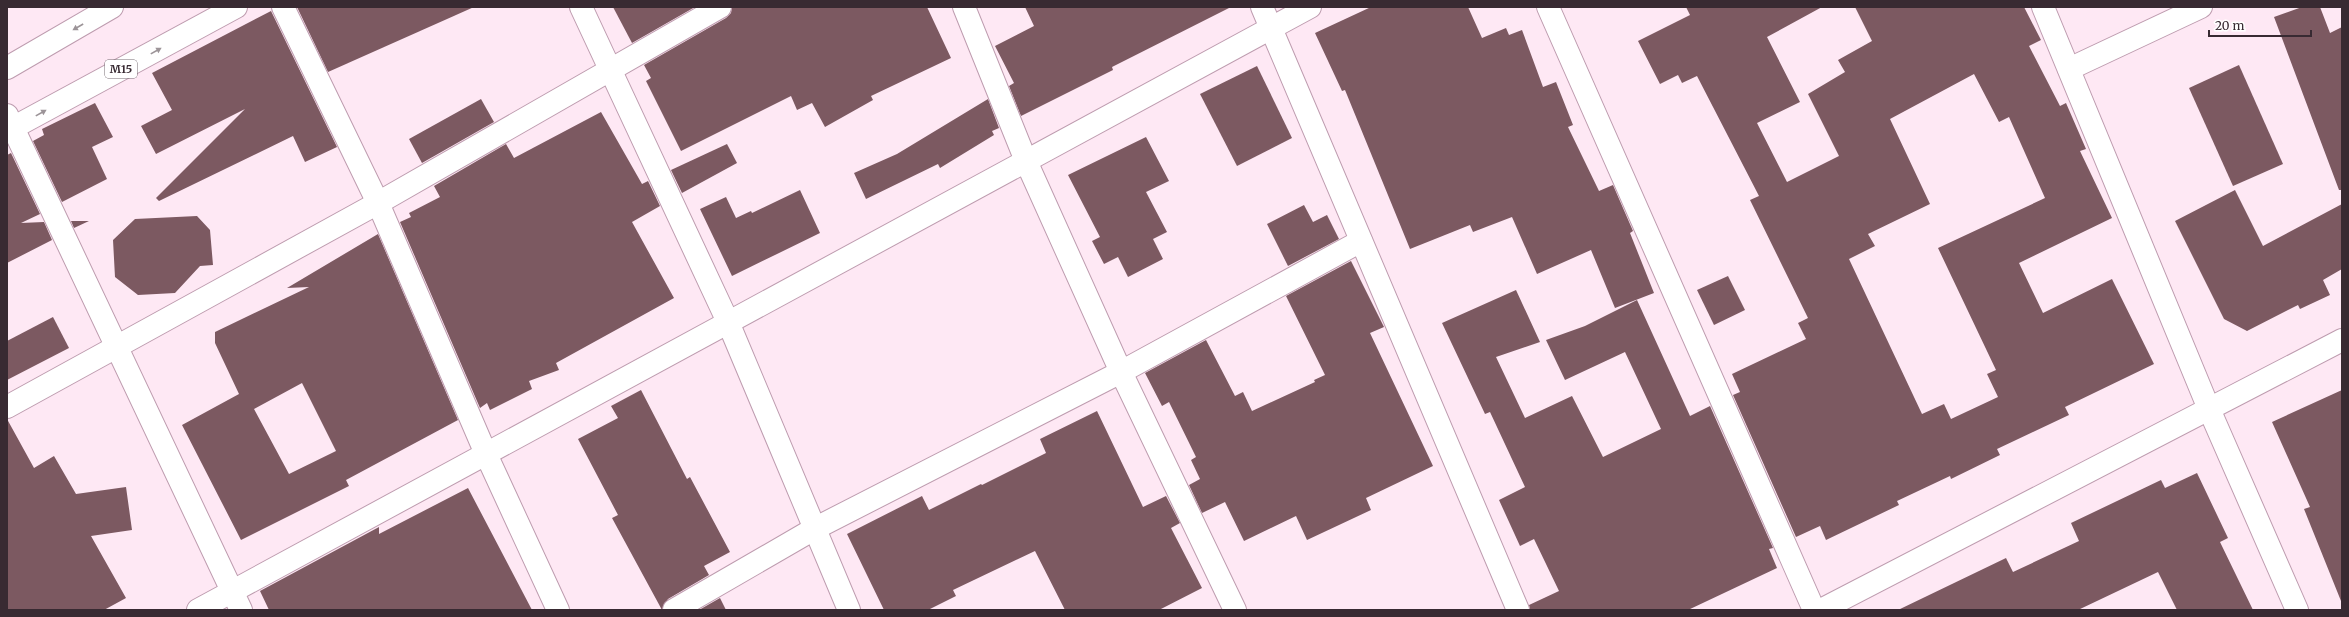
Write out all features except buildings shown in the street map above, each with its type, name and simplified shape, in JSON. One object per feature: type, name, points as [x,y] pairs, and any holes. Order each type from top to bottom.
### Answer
[{"type":"main road","points":[[7,68],[112,7]]},
{"type":"main road","name":"M15","points":[[9,125],[236,7]]},
{"type":"main road","points":[[283,7],[378,203],[486,454],[558,610]]},
{"type":"main road","points":[[581,7],[728,322],[849,610]]},
{"type":"main road","points":[[7,407],[378,203],[609,69],[720,7]]},
{"type":"main road","points":[[964,7],[1026,161],[1122,372],[1233,609]]},
{"type":"main road","points":[[1262,7],[1518,610]]},
{"type":"main road","points":[[198,610],[237,601],[486,454],[1310,7]]},
{"type":"main road","points":[[1548,7],[1814,610]]},
{"type":"main road","points":[[2043,7],[2210,409],[2297,610]]},
{"type":"main road","points":[[2069,69],[2201,7]]},
{"type":"main road","points":[[9,125],[117,346],[237,601]]},
{"type":"main road","points":[[674,610],[814,529],[1122,372],[1361,241]]},
{"type":"main road","points":[[1821,610],[2342,340]]}]
